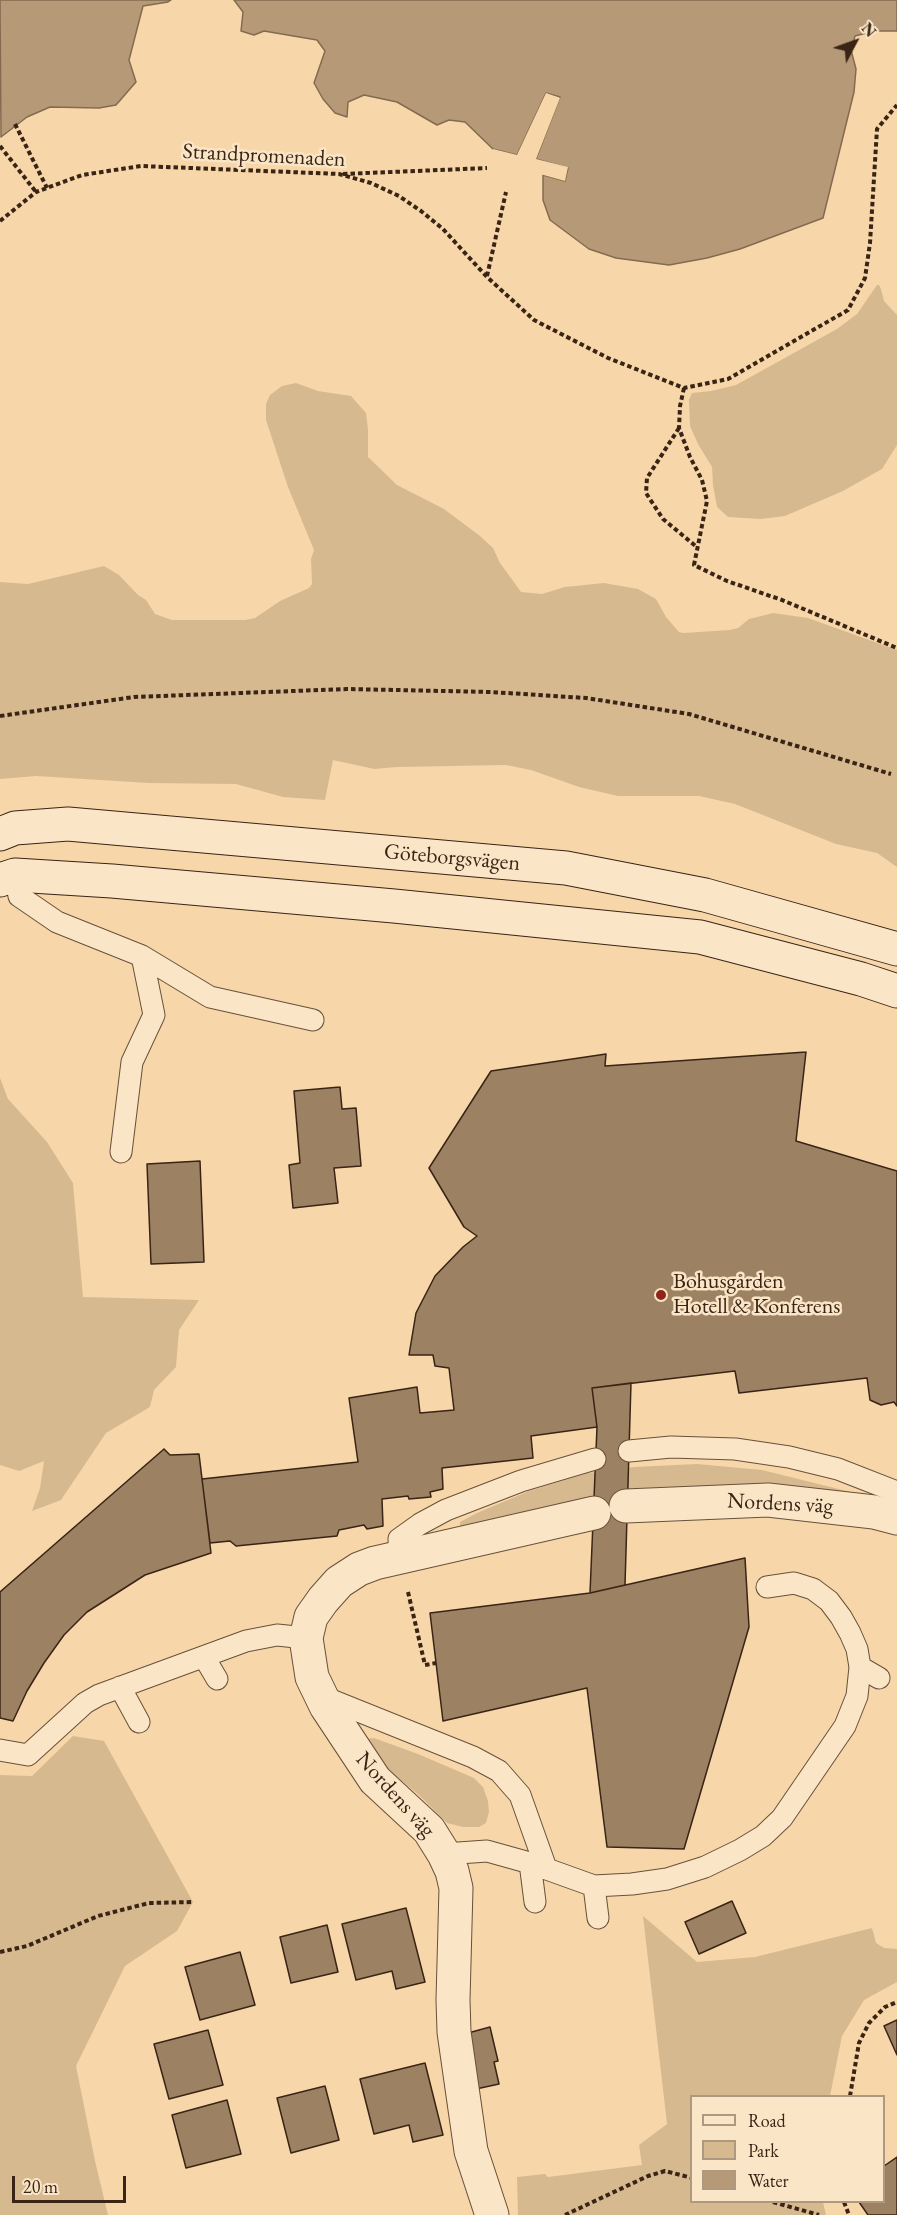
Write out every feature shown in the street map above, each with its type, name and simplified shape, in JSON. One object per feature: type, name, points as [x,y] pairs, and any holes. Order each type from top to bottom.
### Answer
[{"type":"main road","name":"Göteborgsvägen","points":[[0,834],[15,828],[68,824],[566,868],[705,895],[897,950]]},
{"type":"main road","points":[[7,878],[112,881],[394,906],[700,937],[861,979],[897,991]]},
{"type":"main road","name":"Nordens väg","points":[[626,1506],[768,1500],[874,1512],[897,1518]]},
{"type":"main road","name":"Nordens väg","points":[[492,2215],[471,2151],[454,2032],[456,1888],[444,1854],[429,1830],[375,1780],[321,1696],[312,1677],[306,1638],[311,1617],[323,1600],[339,1582],[359,1569],[594,1513]]},
{"type":"lane","points":[[7,878],[19,896],[57,922],[142,956],[210,997],[313,1020]]},
{"type":"lane","points":[[121,1152],[132,1062],[154,1016],[142,956]]},
{"type":"lane","points":[[628,1451],[671,1447],[735,1449],[789,1457],[838,1469],[897,1492]]},
{"type":"lane","points":[[400,1558],[399,1539],[446,1510],[521,1481],[595,1459]]},
{"type":"lane","points":[[444,1854],[487,1851],[538,1865],[594,1886],[632,1884],[667,1879],[686,1873],[722,1859],[763,1836],[782,1818],[845,1726],[857,1696],[860,1667],[857,1649],[850,1633],[829,1601],[813,1589],[794,1582],[767,1587]]},
{"type":"lane","points":[[0,1750],[28,1755],[85,1703],[120,1687],[246,1641],[277,1635],[306,1638]]},
{"type":"lane","points":[[204,1657],[216,1679]]},
{"type":"lane","points":[[860,1667],[879,1678]]},
{"type":"lane","points":[[120,1687],[139,1722]]},
{"type":"lane","points":[[321,1696],[488,1764],[500,1772],[520,1795],[538,1865],[535,1902]]},
{"type":"lane","points":[[594,1886],[598,1918]]},
{"type":"path","points":[[897,105],[877,129],[870,243],[865,278],[848,310],[728,379],[684,388],[679,428],[702,480],[707,501],[694,565],[728,581],[782,600],[897,648]]},
{"type":"path","points":[[15,125],[47,188]]},
{"type":"path","points":[[0,146],[36,192]]},
{"type":"path","name":"Strandpromenaden","points":[[0,221],[36,192],[82,175],[141,166],[339,174],[371,183],[399,196],[421,211],[443,229],[487,277],[534,320],[608,358],[684,388]]},
{"type":"path","points":[[339,174],[487,168]]},
{"type":"path","points":[[487,277],[506,192]]},
{"type":"path","points":[[679,428],[647,478],[646,493],[663,519],[698,548]]},
{"type":"path","points":[[0,716],[135,697],[347,689],[503,692],[586,698],[689,714],[891,774]]},
{"type":"path","points":[[400,1558],[425,1665],[436,1663]]},
{"type":"path","points":[[0,1952],[27,1946],[98,1916],[149,1903],[193,1902]]},
{"type":"path","points":[[850,2095],[859,2043],[869,2022],[885,2007],[897,2002]]},
{"type":"path","points":[[565,2215],[648,2176],[664,2171],[690,2178]]},
{"type":"path","points":[[777,2203],[819,2215]]},
{"type":"path","points":[[840,2215],[848,2214]]},
{"type":"green space","points":[[877,285],[881,289],[884,301],[897,315],[897,445],[882,469],[843,491],[785,516],[761,519],[728,517],[717,507],[712,467],[690,426],[689,400],[692,393],[736,385],[837,329],[857,314]]},
{"type":"green space","points":[[296,383],[318,391],[351,396],[366,413],[368,457],[397,485],[444,509],[480,536],[493,548],[500,563],[521,592],[542,594],[565,587],[604,583],[638,589],[656,599],[666,617],[679,632],[683,633],[730,630],[738,628],[749,619],[773,613],[808,618],[897,650],[897,867],[877,853],[836,844],[735,804],[699,796],[618,796],[579,787],[531,770],[506,765],[374,769],[333,760],[325,800],[283,797],[236,784],[149,783],[36,776],[0,779],[0,582],[28,584],[104,566],[119,575],[146,600],[155,614],[172,620],[255,618],[280,601],[309,588],[312,584],[311,559],[314,550],[288,487],[266,420],[266,404],[270,395],[282,386]]},
{"type":"green space","points":[[0,1078],[8,1099],[47,1142],[73,1183],[83,1297],[199,1300],[179,1330],[176,1367],[154,1390],[150,1407],[106,1433],[61,1500],[32,1511],[40,1488],[44,1461],[19,1471],[0,1465]]},
{"type":"green space","points":[[697,1464],[762,1470],[891,1502],[802,1489],[723,1485],[655,1488],[598,1495],[460,1526],[460,1522],[477,1513],[529,1491],[588,1473],[634,1467]]},
{"type":"green space","points":[[73,1736],[104,1741],[193,1902],[177,1931],[125,1966],[76,2066],[108,2215],[0,2215],[0,1775],[32,1776]]},
{"type":"green space","points":[[374,1738],[474,1778],[483,1787],[488,1801],[489,1812],[486,1823],[479,1827],[463,1827],[447,1823],[420,1796],[385,1767],[367,1739]]},
{"type":"green space","points":[[643,1916],[697,1962],[755,1957],[872,1928],[876,1943],[884,1948],[897,1949],[897,1982],[864,2000],[842,2036],[830,2095],[690,2095],[690,2203],[823,2203],[826,2215],[518,2215],[517,2177],[545,2174],[548,2177],[642,2165],[639,2145],[667,2124]]},
{"type":"water","points":[[0,0],[171,0],[143,6],[129,60],[136,82],[116,105],[99,108],[50,107],[27,117],[1,137]]},
{"type":"water","points":[[234,0],[897,0],[897,31],[875,31],[855,36],[851,50],[856,69],[854,92],[823,218],[740,249],[669,265],[616,258],[589,249],[550,220],[543,200],[543,175],[565,181],[568,168],[536,159],[560,97],[546,93],[517,155],[493,149],[465,122],[449,120],[437,125],[397,102],[364,95],[348,102],[347,117],[335,113],[323,99],[314,83],[325,51],[317,40],[264,31],[254,35],[241,31],[243,12]]},
{"type":"pier","points":[[546,93],[560,98],[536,159],[568,167],[565,181],[540,174],[544,172],[563,177],[564,169],[535,162],[533,159],[556,99],[547,96],[519,158],[492,151],[493,149],[517,155]]},
{"type":"building","name":"Bohusgården Hotell & Konferens","points":[[806,1052],[796,1141],[897,1171],[897,1406],[894,1402],[881,1405],[870,1400],[867,1378],[739,1393],[735,1371],[592,1388],[597,1427],[531,1436],[533,1458],[442,1468],[443,1489],[430,1492],[431,1497],[409,1499],[408,1496],[382,1499],[383,1526],[367,1529],[364,1525],[339,1530],[337,1536],[236,1546],[230,1541],[210,1543],[202,1479],[358,1462],[349,1398],[417,1387],[420,1413],[454,1410],[449,1368],[435,1366],[433,1355],[409,1355],[416,1313],[435,1276],[477,1236],[464,1227],[429,1168],[491,1071],[606,1054],[605,1066]]},
{"type":"building","points":[[340,1087],[342,1109],[356,1108],[361,1166],[334,1168],[338,1203],[293,1208],[289,1165],[300,1163],[294,1091]]},
{"type":"building","points":[[200,1161],[204,1262],[151,1264],[147,1164]]},
{"type":"building","points":[[631,1383],[625,1585],[590,1593],[597,1427],[592,1388]]},
{"type":"building","points":[[164,1449],[170,1455],[199,1454],[211,1553],[145,1575],[87,1612],[64,1635],[44,1663],[13,1721],[0,1718],[0,1592]]},
{"type":"building","points":[[745,1558],[749,1627],[684,1849],[607,1847],[587,1688],[443,1721],[430,1613],[590,1593]]},
{"type":"building","points":[[732,1901],[746,1933],[699,1954],[685,1922]]},
{"type":"building","points":[[406,1908],[425,1982],[396,1989],[392,1971],[356,1980],[342,1924]]},
{"type":"building","points":[[327,1925],[338,1972],[291,1983],[280,1937]]},
{"type":"building","points":[[240,1952],[255,2005],[200,2020],[185,1967]]},
{"type":"building","points":[[897,2020],[897,2055],[884,2026]]},
{"type":"building","points":[[490,2027],[498,2061],[494,2062],[499,2084],[476,2089],[468,2033]]},
{"type":"building","points":[[208,2030],[223,2085],[169,2099],[154,2044]]},
{"type":"building","points":[[425,2063],[443,2135],[413,2142],[409,2125],[374,2134],[360,2079]]},
{"type":"building","points":[[325,2086],[339,2140],[291,2153],[277,2098]]},
{"type":"building","points":[[227,2100],[241,2154],[186,2168],[172,2115]]},
{"type":"building","points":[[897,2157],[897,2215],[868,2215],[860,2203],[885,2203],[885,2165]]},
{"type":"place","name":"Bohusgården Hotell & Konferens","points":[[661,1295]]}]
